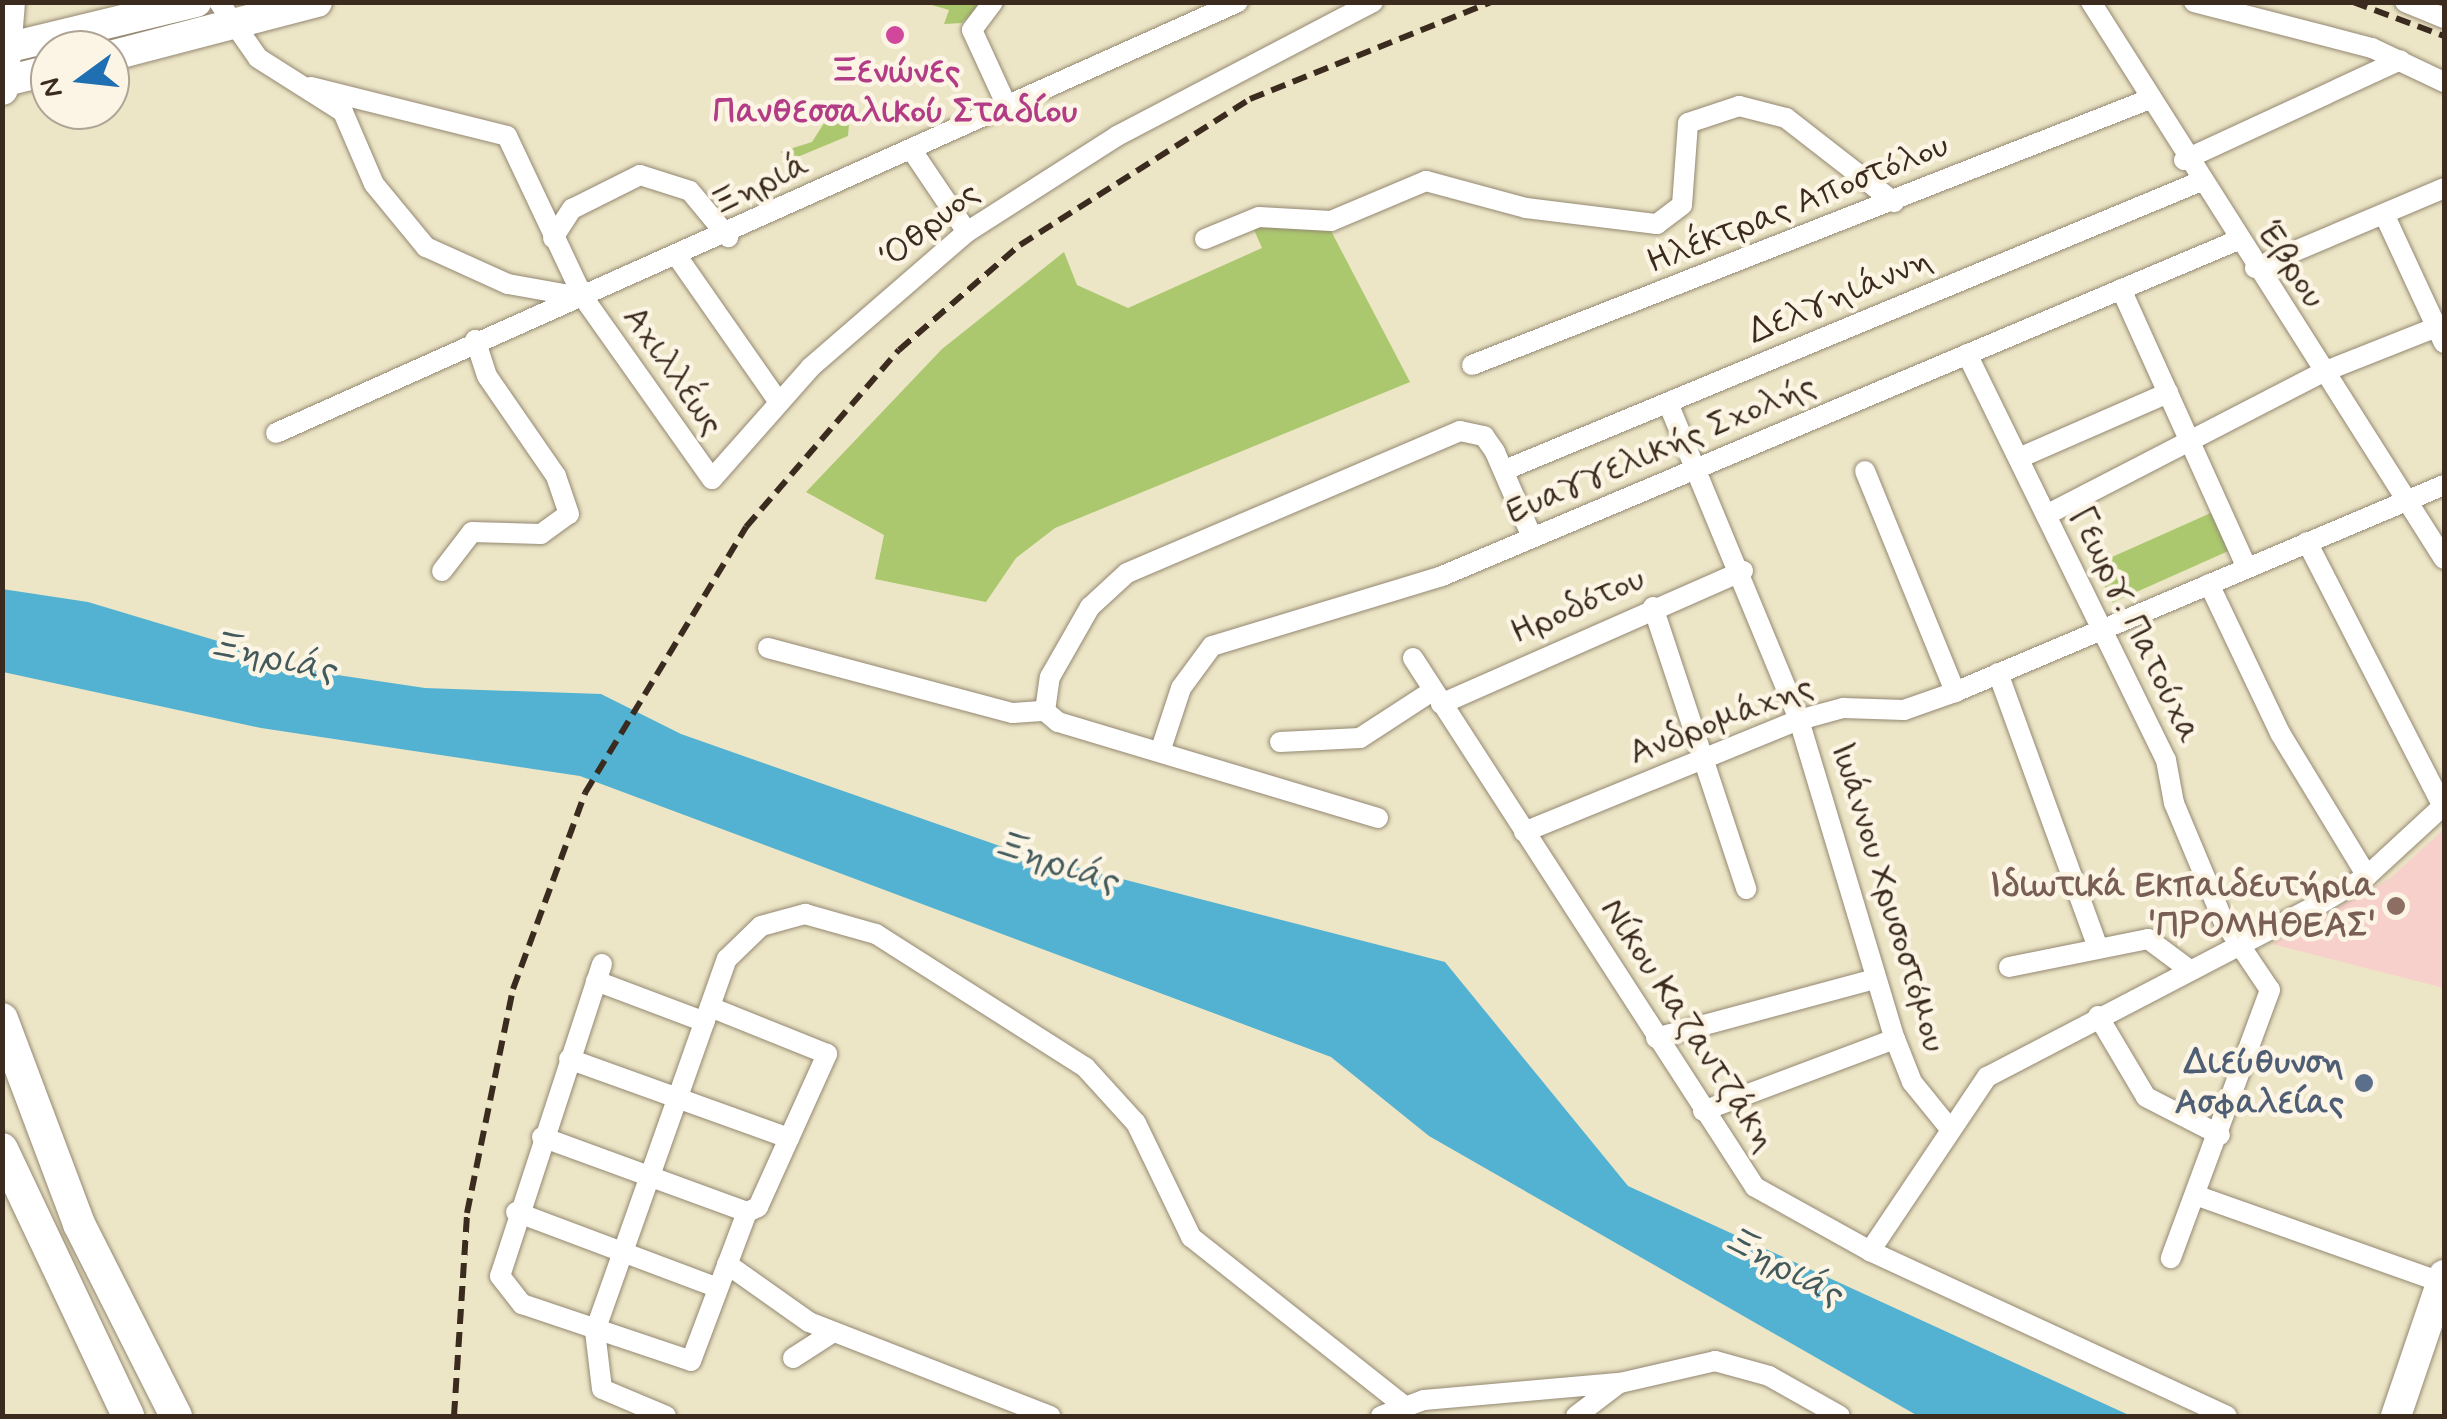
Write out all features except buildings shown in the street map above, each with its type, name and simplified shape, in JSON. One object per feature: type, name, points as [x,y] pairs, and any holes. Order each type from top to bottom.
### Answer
[{"type":"main road","points":[[9,2],[3,84],[30,76]]},
{"type":"main road","points":[[5,49],[196,2]]},
{"type":"main road","points":[[130,49],[226,15],[318,2]]},
{"type":"main road","points":[[2,1019],[79,1224],[176,1416]]},
{"type":"main road","points":[[2,1149],[128,1416]]},
{"type":"main road","points":[[2396,1416],[2444,1281]]},
{"type":"street","points":[[993,2],[971,26],[1007,106]]},
{"type":"street","name":"Ξηριά","points":[[276,433],[475,340],[679,259],[1238,2]]},
{"type":"street","name":"Όθρυος","points":[[712,478],[778,401],[967,232],[1230,72],[1373,2]]},
{"type":"street","name":"Έβρου","points":[[2091,2],[2184,160],[2444,559]]},
{"type":"street","points":[[2194,2],[2400,60],[2444,82]]},
{"type":"street","points":[[2405,2],[2444,18]]},
{"type":"street","points":[[226,15],[267,64],[311,87],[343,112],[377,190],[426,247],[508,284],[583,297]]},
{"type":"street","points":[[2184,160],[2400,60]]},
{"type":"street","name":"Αχιλλέως","points":[[311,87],[504,133],[583,297],[712,478]]},
{"type":"street","name":"Ηλέκτρας Αποστόλου","points":[[1472,365],[2146,100]]},
{"type":"street","points":[[1205,239],[1259,217],[1331,221],[1426,181],[1526,208],[1657,224],[1682,205],[1688,123],[1739,106],[1786,118],[1894,202]]},
{"type":"street","points":[[912,149],[967,232]]},
{"type":"street","points":[[552,238],[572,209],[640,175],[690,191],[728,237]]},
{"type":"street","name":"Δελγηιάννη","points":[[1505,470],[2200,182]]},
{"type":"street","points":[[2254,268],[2444,188]]},
{"type":"street","points":[[2046,516],[2192,448],[2323,372],[2443,331],[2384,214]]},
{"type":"street","name":"Ευαγγελικής Σχολής","points":[[1160,752],[1181,688],[1212,646],[1442,576],[2236,241]]},
{"type":"street","points":[[679,259],[778,401]]},
{"type":"street","points":[[2121,289],[2247,568]]},
{"type":"street","points":[[442,571],[472,532],[541,534],[569,514],[556,476],[487,376],[475,340]]},
{"type":"street","name":"Γεωργ. Πατούχα","points":[[1967,354],[2104,630],[2238,947],[2270,1001],[2171,1258]]},
{"type":"street","points":[[2019,458],[2168,394]]},
{"type":"street","name":"Ιωάννου Χρυσοστόμου","points":[[1668,403],[1743,571],[1799,720],[1895,1039],[1912,1082],[1947,1125]]},
{"type":"street","points":[[1045,711],[1050,677],[1082,619],[1127,573],[1460,431],[1484,436],[1505,470],[1532,537]]},
{"type":"street","points":[[1865,471],[1955,692]]},
{"type":"street","name":"Ανδρομάχης","points":[[1524,832],[1705,755],[1799,720],[1844,708],[1904,710],[1955,692],[2444,485]]},
{"type":"street","points":[[1870,1251],[1947,1125],[1987,1077],[2367,876],[2444,806],[2308,542]]},
{"type":"street","name":"Ηροδότου","points":[[1280,742],[1360,738],[1436,698],[1743,571]]},
{"type":"street","points":[[2209,584],[2280,734],[2367,876]]},
{"type":"street","points":[[1653,608],[1705,755],[1746,889]]},
{"type":"street","points":[[768,648],[1014,713],[1045,711],[1160,752],[1378,818]]},
{"type":"street","name":"Νίκου Καζαντζάκη","points":[[1413,658],[1755,1187],[1870,1251],[2227,1416]]},
{"type":"street","points":[[1998,673],[2098,948]]},
{"type":"street","points":[[666,1416],[602,1390],[595,1331],[681,1099],[727,959],[761,926],[805,914],[876,934],[1085,1067],[1136,1123],[1191,1237],[1403,1405]]},
{"type":"street","points":[[2009,967],[2155,940],[2187,968]]},
{"type":"street","points":[[542,1137],[746,1212],[758,1208],[825,1046],[708,1014],[599,972],[516,1212],[499,1266],[504,1290],[595,1331],[691,1362],[746,1212]]},
{"type":"street","points":[[1656,1038],[1875,979]]},
{"type":"street","points":[[2098,1016],[2146,1097],[2220,1135]]},
{"type":"street","points":[[1703,1111],[1895,1039]]},
{"type":"street","points":[[569,1059],[789,1138]]},
{"type":"street","points":[[2195,1195],[2444,1281]]},
{"type":"street","points":[[516,1212],[718,1288]]},
{"type":"street","points":[[727,1264],[832,1333],[1050,1416]]},
{"type":"street","points":[[793,1358],[832,1333]]},
{"type":"street","points":[[1382,1416],[1403,1405],[1620,1383],[1727,1362],[1840,1416]]},
{"type":"street","points":[[1576,1416],[1620,1383]]},
{"type":"shaded area","name":"Ιδιωτικά Εκπαιδευτήρια 'ΠΡΟΜΗΘΕΑΣ'","points":[[2444,829],[2444,988],[2272,944],[2389,879]]},
{"type":"green space","points":[[925,3],[982,3],[962,23],[944,24],[949,10]]},
{"type":"green space","points":[[826,120],[849,124],[848,136],[795,158],[780,152],[812,142]]},
{"type":"green space","points":[[1252,225],[1330,229],[1410,382],[1055,528],[1016,558],[986,602],[875,579],[884,535],[806,492],[942,349],[1064,252],[1077,285],[1128,308],[1262,248]]},
{"type":"green space","points":[[2213,512],[2230,550],[2112,603],[2095,564]]},
{"type":"water","name":"Ξηριάς","points":[[2,589],[88,602],[324,673],[425,688],[601,694],[681,734],[1017,852],[1445,962],[1628,1186],[2131,1416],[1918,1416],[1429,1136],[1331,1057],[580,776],[261,728],[3,672]]},
{"type":"railway","points":[[454,1416],[467,1213],[513,989],[585,793],[746,527],[899,350],[1020,245],[1250,99],[1491,2]]},
{"type":"railway","points":[[2353,2],[2444,36]]},
{"type":"place","name":"Ξενώνες Πανθεσσαλικού Σταδίου","points":[[895,35]]},
{"type":"place","name":"Ιδιωτικά Εκπαιδευτήρια 'ΠΡΟΜΗΘΕΑΣ'","points":[[2396,906]]},
{"type":"place","name":"Διεύθυνση Ασφαλείας","points":[[2364,1083]]}]
